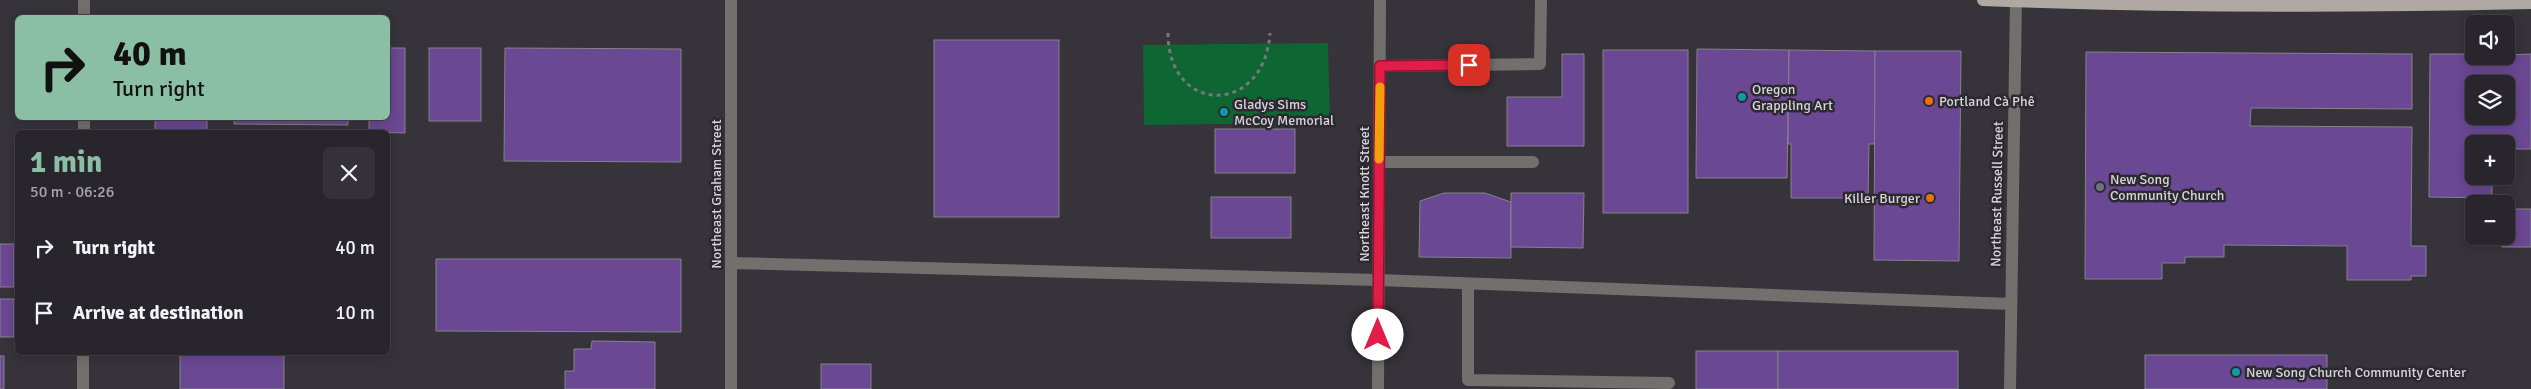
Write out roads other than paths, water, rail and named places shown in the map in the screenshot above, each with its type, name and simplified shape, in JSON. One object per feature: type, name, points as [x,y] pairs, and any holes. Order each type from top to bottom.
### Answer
[{"type":"main road","points":[[1983,0],[2396,6],[2531,3]]},
{"type":"street","points":[[84,0],[84,15]]},
{"type":"street","name":"Northeast Graham Street","points":[[731,0],[731,389]]},
{"type":"street","name":"Northeast Knott Street","points":[[1378,389],[1380,0]]},
{"type":"street","points":[[1380,66],[1540,64],[1541,0]]},
{"type":"street","name":"Northeast Russell Street","points":[[2010,389],[2016,1]]},
{"type":"street","points":[[1379,162],[1532,162]]},
{"type":"street","points":[[731,263],[1378,280],[2011,304]]},
{"type":"street","points":[[1468,284],[1468,380],[1669,383]]},
{"type":"street","points":[[83,355],[83,389]]},
{"type":"place","name":"Oregon Grappling Art","points":[[1742,97]]},
{"type":"place","name":"Portland Cà Phê","points":[[1929,101]]},
{"type":"place","name":"Gladys Sims McCoy Memorial","points":[[1224,112]]},
{"type":"place","name":"New Song Community Church","points":[[2100,187]]},
{"type":"place","name":"Killer Burger","points":[[1930,198]]},
{"type":"place","name":"New Song Church Community Center","points":[[2236,372]]}]
